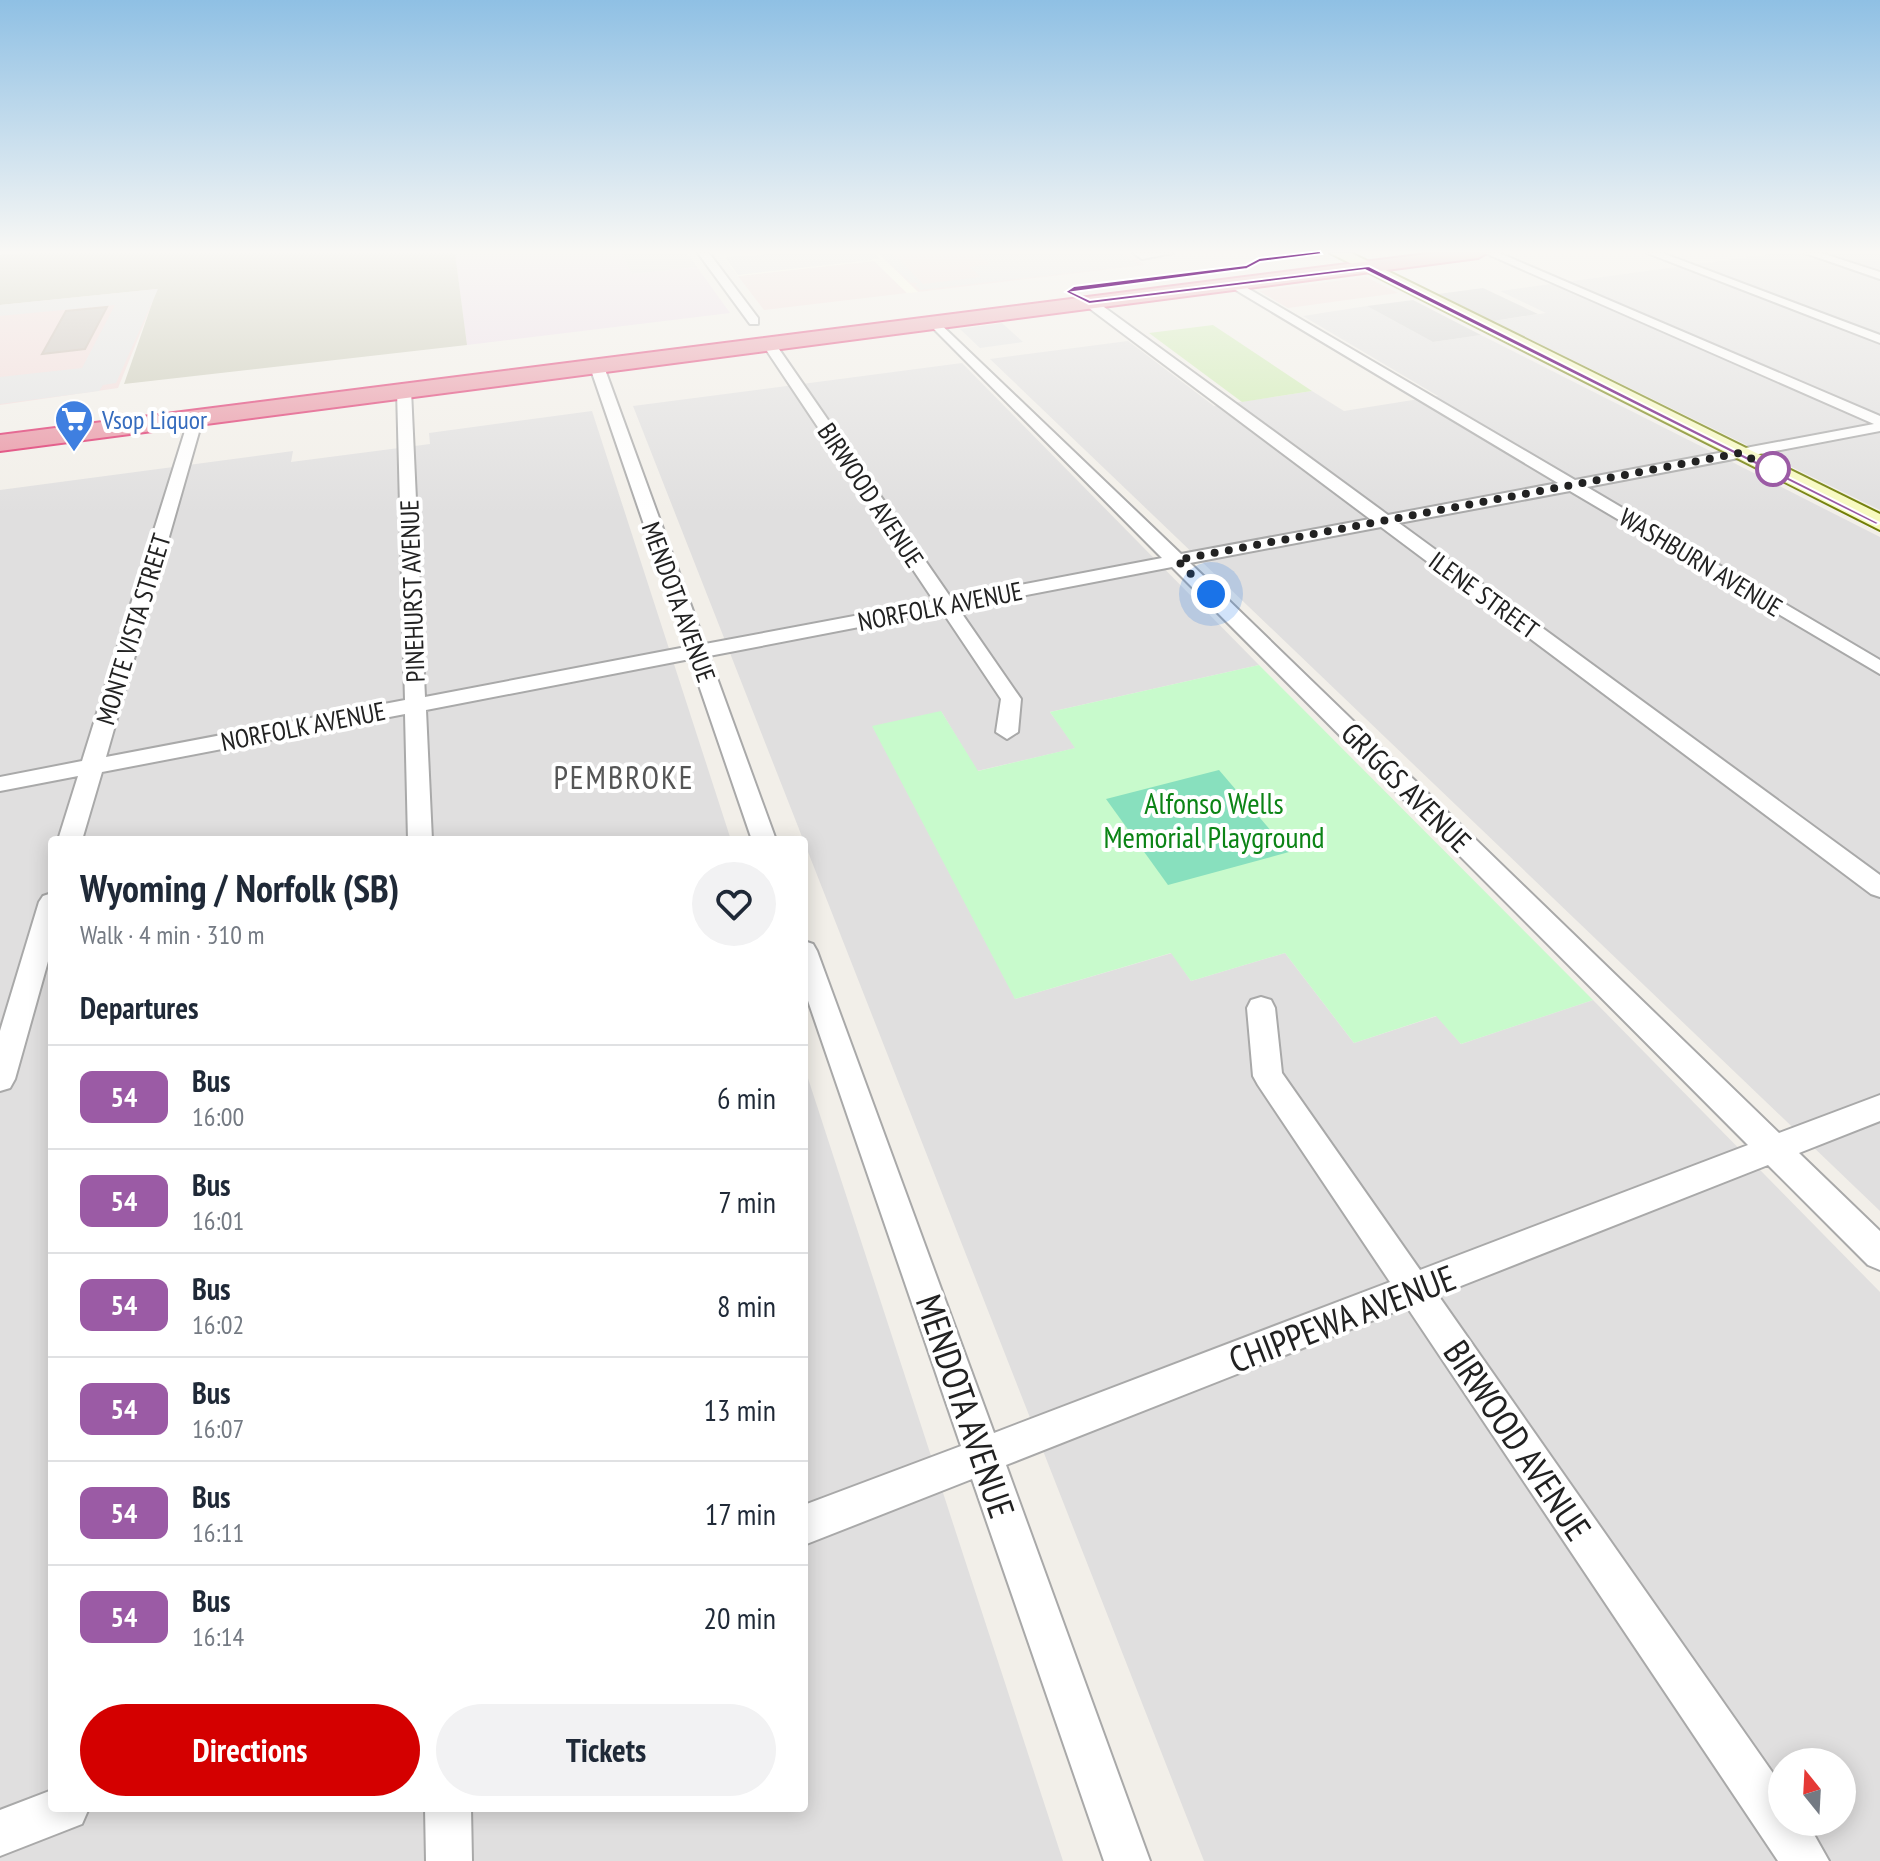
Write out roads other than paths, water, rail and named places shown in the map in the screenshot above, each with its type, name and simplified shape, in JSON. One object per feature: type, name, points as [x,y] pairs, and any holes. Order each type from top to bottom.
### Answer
[{"type":"highway","points":[[0,443],[784,340]]},
{"type":"highway","points":[[404,390],[390,381],[394,375],[566,347]]},
{"type":"highway","points":[[0,435],[207,409],[235,399],[228,387]]},
{"type":"street","name":"GRIGGS AVENUE","points":[[952,340],[1880,1254]]},
{"type":"street","name":"ILENE STREET","points":[[1140,340],[1880,888]]},
{"type":"street","name":"WASHBURN AVENUE","points":[[1337,340],[1570,485],[1880,668]]},
{"type":"street","points":[[1519,340],[1880,523]]},
{"type":"street","points":[[1688,340],[1880,424]]},
{"type":"street","name":"BIRWOOD AVENUE","points":[[767,342],[1011,699],[1007,732]]},
{"type":"street","name":"MENDOTA AVENUE","points":[[596,364],[763,836]]},
{"type":"street","name":"PINEHURST AVENUE","points":[[404,390],[420,836]]},
{"type":"street","name":"MONTE VISTA STREET","points":[[71,836],[196,418]]},
{"type":"street","name":"NORFOLK AVENUE","points":[[0,784],[1385,522],[1880,424]]},
{"type":"street","points":[[0,1079],[48,916]]},
{"type":"street","name":"MENDOTA AVENUE","points":[[808,962],[1127,1861]]},
{"type":"street","name":"BIRWOOD AVENUE","points":[[1261,1008],[1268,1076],[1806,1861]]},
{"type":"street","name":"CHIPPEWA AVENUE","points":[[808,1523],[1880,1108]]},
{"type":"street","points":[[0,1833],[55,1812]]},
{"type":"street","points":[[448,1812],[449,1861]]},
{"type":"place","name":"Vsop Liquor","points":[[74,453]]},
{"type":"district","name":"PEMBROKE","points":[[624,777]]},
{"type":"park label","name":"Alfonso Wells Memorial Playground","points":[[1214,819]]}]
